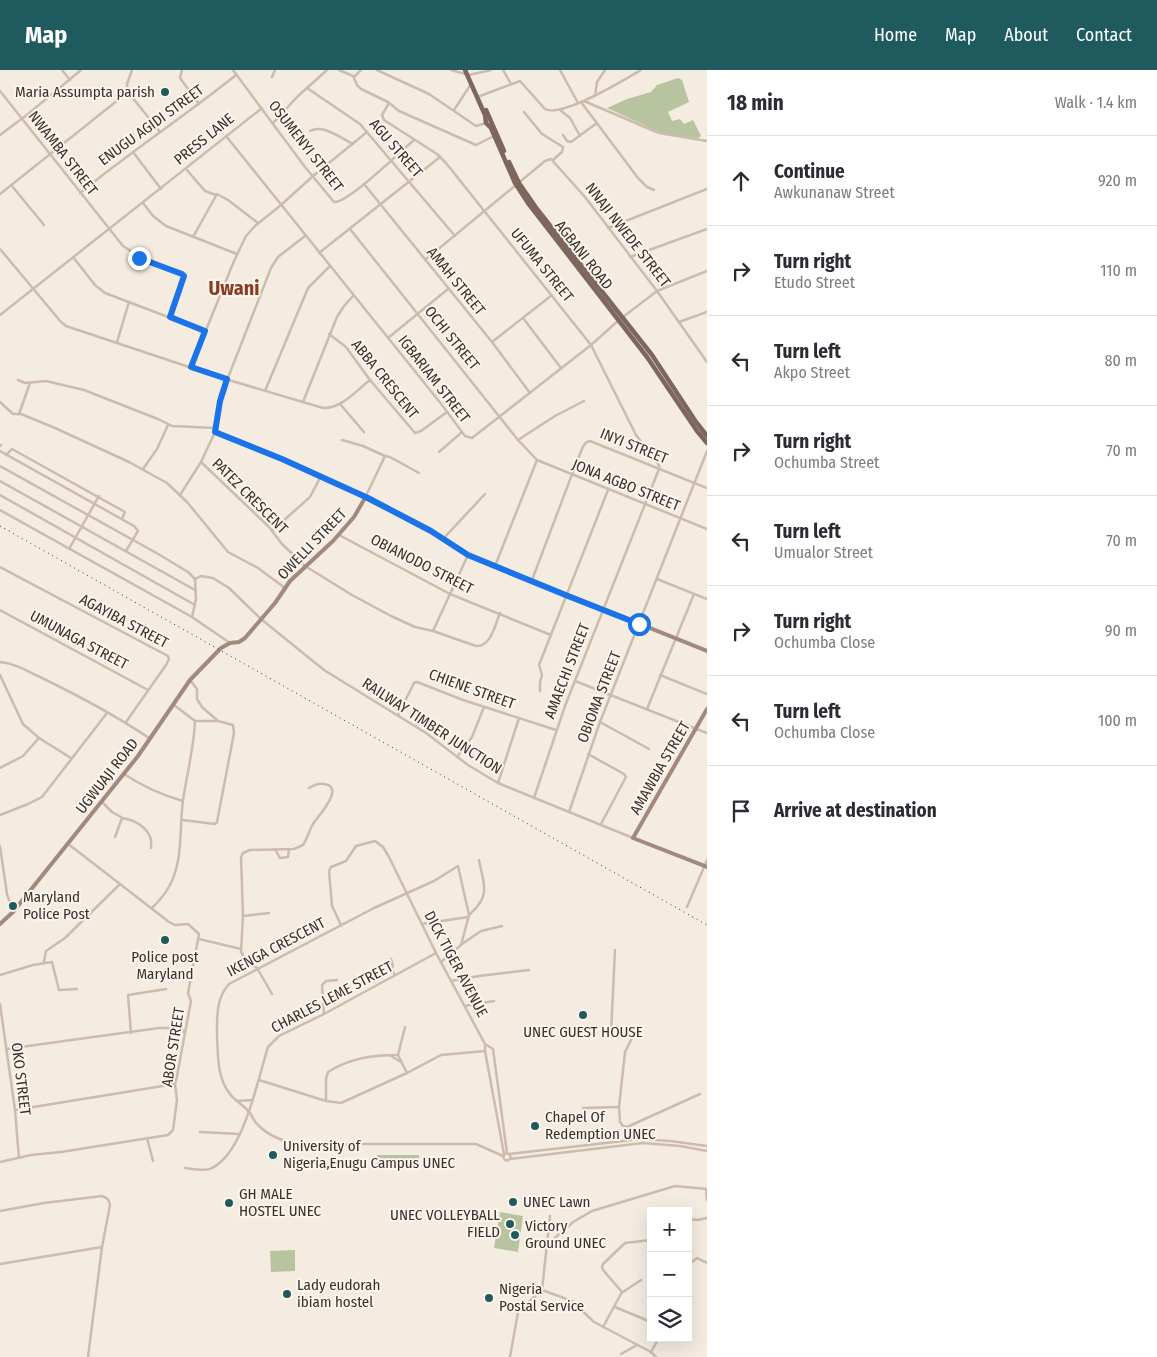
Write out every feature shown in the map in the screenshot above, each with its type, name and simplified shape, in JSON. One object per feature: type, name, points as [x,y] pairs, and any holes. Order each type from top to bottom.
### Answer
[{"type":"main road","name":"AGBANI ROAD","points":[[467,72],[486,123],[518,184],[540,219],[668,378],[707,436]]},
{"type":"main road","name":"AGBANI ROAD","points":[[467,72],[480,96],[518,184]]},
{"type":"main road","name":"AGBANI ROAD","points":[[620,319],[707,443]]},
{"type":"street","points":[[62,70],[70,80]]},
{"type":"street","points":[[0,135],[82,70]]},
{"type":"street","points":[[132,70],[127,84],[128,92],[160,132]]},
{"type":"street","points":[[182,70],[181,80],[199,104]]},
{"type":"street","name":"OSUMENYI STREET","points":[[234,70],[334,202],[341,201],[364,184],[414,140]]},
{"type":"street","points":[[272,77],[276,70]]},
{"type":"street","points":[[273,123],[327,70]]},
{"type":"street","points":[[339,70],[354,76],[357,85],[361,89],[389,103],[399,111],[475,145],[494,136]]},
{"type":"street","points":[[354,76],[361,70]]},
{"type":"street","points":[[377,70],[421,90],[476,126],[486,123]]},
{"type":"street","points":[[451,70],[467,72],[491,70]]},
{"type":"street","points":[[504,70],[511,84]]},
{"type":"street","points":[[560,70],[578,104]]},
{"type":"street","points":[[595,96],[597,82],[605,70]]},
{"type":"street","points":[[480,96],[521,82],[545,109],[551,111],[559,110],[595,96],[641,70]]},
{"type":"street","name":"ENUGU AGIDI STREET","points":[[80,193],[236,75]]},
{"type":"street","points":[[454,110],[471,84]]},
{"type":"street","name":"AGU STREET","points":[[307,88],[346,113],[367,132],[455,236]]},
{"type":"street","name":"NWAMBA STREET","points":[[0,91],[123,246],[139,258],[183,275],[182,284],[170,317]]},
{"type":"street","points":[[0,194],[128,92]]},
{"type":"street","points":[[583,101],[596,123],[642,182],[654,190]]},
{"type":"street","points":[[583,101],[659,133],[707,141]]},
{"type":"street","name":"UFUMA STREET","points":[[389,103],[383,113],[384,120],[440,157],[591,345],[636,435],[657,463],[659,469]]},
{"type":"street","name":"PRESS LANE","points":[[0,314],[262,108]]},
{"type":"street","points":[[559,110],[570,118],[580,136]]},
{"type":"street","points":[[425,260],[545,161],[550,158],[553,160],[562,152],[563,147],[542,134],[524,112]]},
{"type":"street","points":[[563,135],[570,142],[596,123]]},
{"type":"street","points":[[310,131],[323,129],[353,144]]},
{"type":"street","points":[[191,367],[246,236],[258,223],[367,132]]},
{"type":"street","name":"IGBARIAM STREET","points":[[226,136],[465,436],[472,438],[657,291],[707,271]]},
{"type":"street","points":[[132,152],[161,189]]},
{"type":"street","points":[[319,253],[440,157]]},
{"type":"street","name":"NNAJI NWEDE STREET","points":[[553,160],[657,291],[707,362]]},
{"type":"street","points":[[186,169],[205,191],[216,195],[220,194],[258,223]]},
{"type":"street","name":"AMAH STREET","points":[[364,184],[530,392]]},
{"type":"street","points":[[12,186],[44,225]]},
{"type":"street","points":[[608,228],[707,189]]},
{"type":"street","points":[[193,237],[216,195]]},
{"type":"street","points":[[143,203],[159,222],[237,254]]},
{"type":"street","name":"OCHI STREET","points":[[350,229],[518,440],[537,460]]},
{"type":"street","points":[[630,257],[707,229]]},
{"type":"street","points":[[180,496],[201,462],[216,430],[220,401],[227,379],[273,264],[278,257],[305,236]]},
{"type":"street","points":[[0,249],[63,325],[227,379],[327,408],[340,404],[370,380]]},
{"type":"street","points":[[73,257],[98,289],[205,331]]},
{"type":"street","points":[[265,390],[308,288],[330,266]]},
{"type":"street","points":[[388,338],[448,289]]},
{"type":"street","points":[[303,402],[329,334],[340,311],[354,295]]},
{"type":"street","points":[[492,342],[552,295]]},
{"type":"street","points":[[117,342],[129,302]]},
{"type":"street","points":[[679,322],[707,312]]},
{"type":"street","points":[[523,318],[561,368]]},
{"type":"street","name":"ABBA CRESCENT","points":[[329,334],[346,347],[370,380],[415,433],[421,431],[447,412]]},
{"type":"street","points":[[703,356],[707,354]]},
{"type":"street","points":[[18,380],[30,383],[46,381],[84,390],[168,424],[216,430],[321,476],[415,523],[468,555],[707,651]]},
{"type":"street","points":[[19,414],[30,383]]},
{"type":"street","points":[[518,440],[554,416],[584,401]]},
{"type":"street","points":[[0,402],[10,413],[19,414],[55,428],[143,469],[167,484],[180,496],[228,552],[258,568],[285,588]]},
{"type":"street","points":[[340,404],[364,432]]},
{"type":"street","points":[[143,469],[157,449],[168,424]]},
{"type":"street","points":[[439,452],[462,432]]},
{"type":"street","points":[[342,440],[390,457],[419,473]]},
{"type":"street","name":"INYI STREET","points":[[572,476],[585,443],[590,441],[707,488]]},
{"type":"street","points":[[6,454],[12,449],[99,496],[125,512],[122,519]]},
{"type":"street","points":[[0,451],[137,529],[138,531],[126,552]]},
{"type":"street","name":"OBIOMA STREET","points":[[569,812],[600,722],[707,452]]},
{"type":"street","points":[[365,498],[385,456]]},
{"type":"street","points":[[495,566],[537,460]]},
{"type":"street","name":"JONA AGBO STREET","points":[[537,460],[572,476],[707,529]]},
{"type":"street","name":"PATEZ CRESCENT","points":[[201,462],[305,566],[391,616],[416,627],[476,646],[482,646],[488,642],[500,613]]},
{"type":"street","points":[[0,466],[188,572],[195,578],[195,605],[192,617]]},
{"type":"street","name":"AMAECHI STREET","points":[[534,798],[556,730],[659,469]]},
{"type":"street","points":[[272,531],[310,497],[321,476]]},
{"type":"street","points":[[531,581],[572,476]]},
{"type":"street","points":[[0,481],[195,590]]},
{"type":"street","points":[[540,691],[542,675],[539,665],[568,596],[608,490]]},
{"type":"street","points":[[443,539],[485,494]]},
{"type":"street","points":[[0,495],[195,605]]},
{"type":"street","points":[[70,549],[99,496]]},
{"type":"street","name":"OWELLI STREET","points":[[230,643],[239,642],[245,638],[290,581],[339,535],[354,517],[365,498]]},
{"type":"street","points":[[0,510],[192,617],[230,643]]},
{"type":"street","name":"OBIANODO STREET","points":[[339,535],[450,594],[551,635]]},
{"type":"street","points":[[433,631],[468,555]]},
{"type":"street","name":"AGAYIBA STREET","points":[[0,566],[168,656],[169,659],[166,665],[126,722]]},
{"type":"street","name":"RAILWAY TIMBER JUNCTION","points":[[195,578],[201,576],[220,581],[261,619],[324,670],[426,733],[457,757],[498,783],[633,838]]},
{"type":"street","points":[[657,579],[707,599]]},
{"type":"street","points":[[647,709],[694,594]]},
{"type":"street","name":"UMUNAGA STREET","points":[[0,610],[148,690]]},
{"type":"street","name":"UGWUAJI ROAD","points":[[0,924],[13,912],[124,774],[190,680],[219,650],[230,643]]},
{"type":"street","points":[[0,662],[11,664],[50,682],[126,722],[150,739]]},
{"type":"street","points":[[0,675],[21,721],[39,738],[71,758]]},
{"type":"street","points":[[660,675],[707,694]]},
{"type":"street","points":[[190,680],[197,689],[197,699],[202,707],[218,721]]},
{"type":"street","points":[[575,681],[707,733]]},
{"type":"street","name":"CHIENE STREET","points":[[398,715],[414,683],[417,682],[443,693],[556,730]]},
{"type":"street","points":[[174,705],[195,720],[218,721],[233,725],[233,743],[217,822],[215,824],[181,820]]},
{"type":"street","points":[[457,757],[472,737],[484,707]]},
{"type":"street","name":"AMAWBIA STREET","points":[[633,838],[707,710]]},
{"type":"street","points":[[0,815],[28,804],[42,796],[107,713]]},
{"type":"street","points":[[498,783],[519,718]]},
{"type":"street","points":[[152,908],[167,890],[175,873],[195,720]]},
{"type":"street","points":[[600,722],[649,749]]},
{"type":"street","points":[[0,768],[23,756],[39,738]]},
{"type":"street","points":[[588,754],[624,774],[626,777],[601,824]]},
{"type":"street","points":[[124,774],[138,784],[183,801]]},
{"type":"street","points":[[272,994],[257,968],[244,958],[241,949],[243,916],[240,860],[242,855],[250,850],[289,849],[299,848],[303,845],[312,825],[333,793],[332,788],[327,784],[320,784],[309,788]]},
{"type":"street","points":[[101,801],[117,816],[133,821],[143,827],[152,840],[151,848]]},
{"type":"street","points":[[115,837],[122,818]]},
{"type":"street","points":[[633,838],[706,867]]},
{"type":"street","name":"DICK TIGER AVENUE","points":[[341,925],[332,906],[328,875],[331,867],[346,861],[356,846],[375,841],[383,847],[436,953],[485,1044]]},
{"type":"street","points":[[68,843],[175,925],[191,925],[199,934],[199,939],[241,949]]},
{"type":"street","points":[[0,846],[6,894],[13,912]]},
{"type":"street","points":[[275,849],[280,858],[288,857],[289,849]]},
{"type":"street","points":[[461,945],[468,916],[485,893],[479,860]]},
{"type":"street","points":[[687,907],[706,867],[707,860]]},
{"type":"street","name":"IKENGA CRESCENT","points":[[468,916],[458,866],[434,881],[396,897],[229,984],[224,990],[218,1006],[220,1071],[226,1089],[250,1113],[258,1126],[278,1138],[292,1143],[340,1146],[353,1144],[476,1144],[506,1154],[505,1160],[510,1159]]},
{"type":"street","points":[[44,962],[46,951],[65,938],[120,884]]},
{"type":"street","points":[[243,916],[269,913]]},
{"type":"street","points":[[422,924],[468,916]]},
{"type":"street","points":[[441,962],[461,945],[481,932],[502,926]]},
{"type":"street","name":"ABOR STREET","points":[[147,1138],[168,1135],[173,1130],[177,1100],[175,1084],[191,1001],[188,992],[199,939]]},
{"type":"street","points":[[611,1033],[615,950]]},
{"type":"street","name":"CHARLES LEME STREET","points":[[185,1168],[203,1170],[213,1168],[232,1148],[250,1113],[270,1042],[436,953]]},
{"type":"street","points":[[391,959],[393,966],[391,968],[395,976]]},
{"type":"street","points":[[0,975],[44,962],[52,962],[59,990],[77,989]]},
{"type":"street","points":[[451,981],[530,970]]},
{"type":"street","points":[[324,1014],[322,984],[326,981],[337,980]]},
{"type":"street","points":[[131,1033],[128,995],[166,989]]},
{"type":"street","points":[[465,1006],[494,1001]]},
{"type":"street","name":"OKO STREET","points":[[0,1004],[15,1110],[19,1158]]},
{"type":"street","points":[[6,1049],[171,1027],[180,1028],[185,1032]]},
{"type":"street","points":[[404,1027],[398,1055],[407,1073]]},
{"type":"street","points":[[633,1036],[625,1052],[619,1107],[620,1122],[623,1126],[627,1127],[700,1094]]},
{"type":"street","points":[[485,1044],[493,1049],[506,1154]]},
{"type":"street","points":[[485,1044],[506,1154],[510,1159],[642,1143],[680,1146],[707,1151]]},
{"type":"street","points":[[259,1080],[341,1104],[441,1055],[485,1051]]},
{"type":"street","points":[[389,1055],[402,1062]]},
{"type":"street","points":[[326,1101],[326,1078],[328,1072],[342,1064],[359,1058],[398,1055]]},
{"type":"street","points":[[15,1110],[175,1084]]},
{"type":"street","points":[[237,1101],[253,1100]]},
{"type":"street","points":[[583,1108],[619,1107]]},
{"type":"street","points":[[200,1132],[240,1134]]},
{"type":"street","points":[[0,1162],[147,1138],[153,1161]]},
{"type":"street","points":[[506,1154],[642,1139],[707,1146]]},
{"type":"street","points":[[548,1244],[573,1222],[592,1211],[675,1186],[707,1189],[707,1200]]},
{"type":"street","points":[[0,1211],[44,1203],[102,1196],[107,1198],[110,1205],[102,1247],[88,1357]]},
{"type":"street","points":[[510,1357],[518,1312],[542,1290],[550,1216]]},
{"type":"street","points":[[692,1219],[707,1218]]},
{"type":"street","points":[[622,1292],[603,1270],[603,1264],[625,1243],[647,1240]]},
{"type":"street","points":[[0,1264],[102,1247]]},
{"type":"street","points":[[692,1261],[696,1258],[707,1263]]},
{"type":"street","points":[[603,1327],[622,1292],[641,1280]]},
{"type":"street","points":[[542,1290],[572,1301],[594,1322],[651,1352],[656,1357]]},
{"type":"street","points":[[615,1307],[647,1320]]},
{"type":"street","points":[[651,1352],[657,1342]]},
{"type":"street","points":[[621,1354],[637,1345]]},
{"type":"green space","points":[[678,78],[682,80],[689,102],[668,112],[672,121],[680,119],[684,124],[693,120],[701,136],[697,139],[661,133],[607,108],[627,99],[651,92],[657,85]]},
{"type":"green space","points":[[377,1155],[419,1155],[419,1167],[377,1169]]},
{"type":"green space","points":[[500,1212],[523,1216],[518,1252],[494,1248]]},
{"type":"green space","points":[[295,1250],[295,1271],[271,1272],[270,1251]]},
{"type":"railway","points":[[0,526],[707,925]]},
{"type":"place","name":"Maria Assumpta parish","points":[[165,92]]},
{"type":"place","name":"Maryland Police Post","points":[[13,906]]},
{"type":"place","name":"Police post Maryland","points":[[165,940]]},
{"type":"place","name":"UNEC GUEST HOUSE","points":[[583,1015]]},
{"type":"place","name":"Chapel Of Redemption UNEC","points":[[535,1126]]},
{"type":"place","name":"University of Nigeria,Enugu Campus UNEC","points":[[273,1155]]},
{"type":"place","name":"UNEC Lawn","points":[[513,1202]]},
{"type":"place","name":"GH MALE HOSTEL UNEC","points":[[229,1203]]},
{"type":"place","name":"UNEC VOLLEYBALL FIELD","points":[[510,1224]]},
{"type":"place","name":"Victory Ground UNEC","points":[[515,1235]]},
{"type":"place","name":"Lady eudorah ibiam hostel","points":[[287,1294]]},
{"type":"place","name":"Nigeria Postal Service","points":[[489,1298]]},
{"type":"district","name":"Uwani","points":[[234,288]]},
{"type":"route","points":[[139,258],[184,276],[170,317],[205,331],[191,367],[227,379],[220,401],[215,432],[282,459],[368,498],[431,531],[468,555],[639,624]]}]
